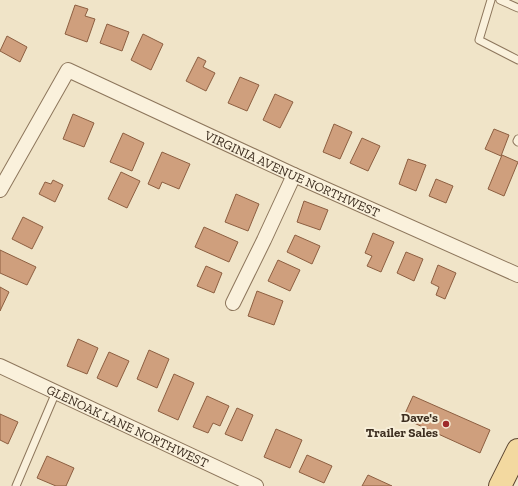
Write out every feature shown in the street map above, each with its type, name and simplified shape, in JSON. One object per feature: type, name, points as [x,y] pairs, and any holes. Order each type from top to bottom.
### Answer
[{"type":"main road","points":[[500,486],[518,450]]},
{"type":"street","name":"VIRGINIA AVENUE NORTHWEST","points":[[0,190],[68,70],[294,175],[518,275]]},
{"type":"street","points":[[233,303],[294,175]]},
{"type":"street","name":"GLENOAK LANE NORTHWEST","points":[[0,366],[256,486]]},
{"type":"lane","points":[[491,0],[479,40],[518,60]]},
{"type":"lane","points":[[500,0],[518,8]]},
{"type":"lane","points":[[16,486],[56,392]]},
{"type":"building","points":[[75,5],[88,9],[85,16],[95,19],[87,42],[65,34]]},
{"type":"building","points":[[107,24],[129,32],[122,51],[100,43]]},
{"type":"building","points":[[143,34],[163,44],[151,70],[131,60]]},
{"type":"building","points":[[7,36],[27,47],[20,62],[0,51]]},
{"type":"building","points":[[198,57],[206,61],[203,67],[215,73],[206,91],[186,81]]},
{"type":"building","points":[[240,77],[259,85],[247,111],[228,103]]},
{"type":"building","points":[[275,94],[293,102],[280,128],[263,120]]},
{"type":"building","points":[[73,114],[94,123],[84,147],[63,139]]},
{"type":"building","points":[[334,124],[352,132],[340,159],[323,152]]},
{"type":"building","points":[[494,129],[509,135],[501,156],[485,149]]},
{"type":"building","points":[[123,133],[144,143],[132,171],[110,162]]},
{"type":"building","points":[[362,138],[380,146],[368,171],[350,163]]},
{"type":"building","points":[[162,152],[190,164],[179,189],[162,182],[159,189],[148,184]]},
{"type":"building","points":[[502,155],[518,162],[504,196],[488,189]]},
{"type":"building","points":[[408,159],[426,165],[416,191],[399,184]]},
{"type":"building","points":[[121,172],[140,181],[127,208],[108,199]]},
{"type":"building","points":[[436,179],[453,186],[446,203],[429,196]]},
{"type":"building","points":[[53,180],[63,185],[55,202],[39,194],[45,182],[51,184]]},
{"type":"building","points":[[236,194],[259,204],[248,231],[225,222]]},
{"type":"building","points":[[304,201],[328,210],[320,230],[297,222]]},
{"type":"building","points":[[23,217],[43,227],[32,249],[12,239]]},
{"type":"building","points":[[204,227],[238,242],[229,262],[195,247]]},
{"type":"building","points":[[373,233],[394,242],[381,272],[367,266],[372,256],[365,253]]},
{"type":"building","points":[[295,235],[320,246],[312,264],[287,252]]},
{"type":"building","points":[[0,250],[36,267],[27,285],[0,273]]},
{"type":"building","points":[[406,252],[423,259],[414,281],[397,273]]},
{"type":"building","points":[[278,260],[300,270],[290,291],[268,281]]},
{"type":"building","points":[[438,265],[456,273],[445,299],[436,295],[439,287],[431,283]]},
{"type":"building","points":[[206,266],[222,273],[214,293],[197,286]]},
{"type":"building","points":[[0,287],[9,292],[0,311]]},
{"type":"building","points":[[257,291],[283,301],[274,325],[248,316]]},
{"type":"building","points":[[78,339],[98,348],[87,374],[67,366]]},
{"type":"building","points":[[149,350],[169,359],[157,388],[137,379]]},
{"type":"building","points":[[109,352],[129,361],[117,387],[97,378]]},
{"type":"building","points":[[174,374],[194,383],[178,420],[158,411]]},
{"type":"building","points":[[207,396],[229,406],[220,426],[213,423],[208,433],[193,427]]},
{"type":"building","name":"Dave's Trailer Sales","points":[[413,396],[490,430],[480,453],[403,418]]},
{"type":"building","points":[[237,408],[253,415],[242,441],[225,434]]},
{"type":"building","points":[[0,414],[18,422],[8,444],[0,440]]},
{"type":"building","points":[[276,429],[302,440],[290,468],[264,457]]},
{"type":"building","points":[[307,455],[332,466],[324,483],[299,472]]},
{"type":"building","points":[[47,456],[74,468],[66,486],[56,486],[37,478]]},
{"type":"building","points":[[368,475],[392,486],[362,486]]},
{"type":"place","name":"Dave's Trailer Sales","points":[[446,424]]}]
